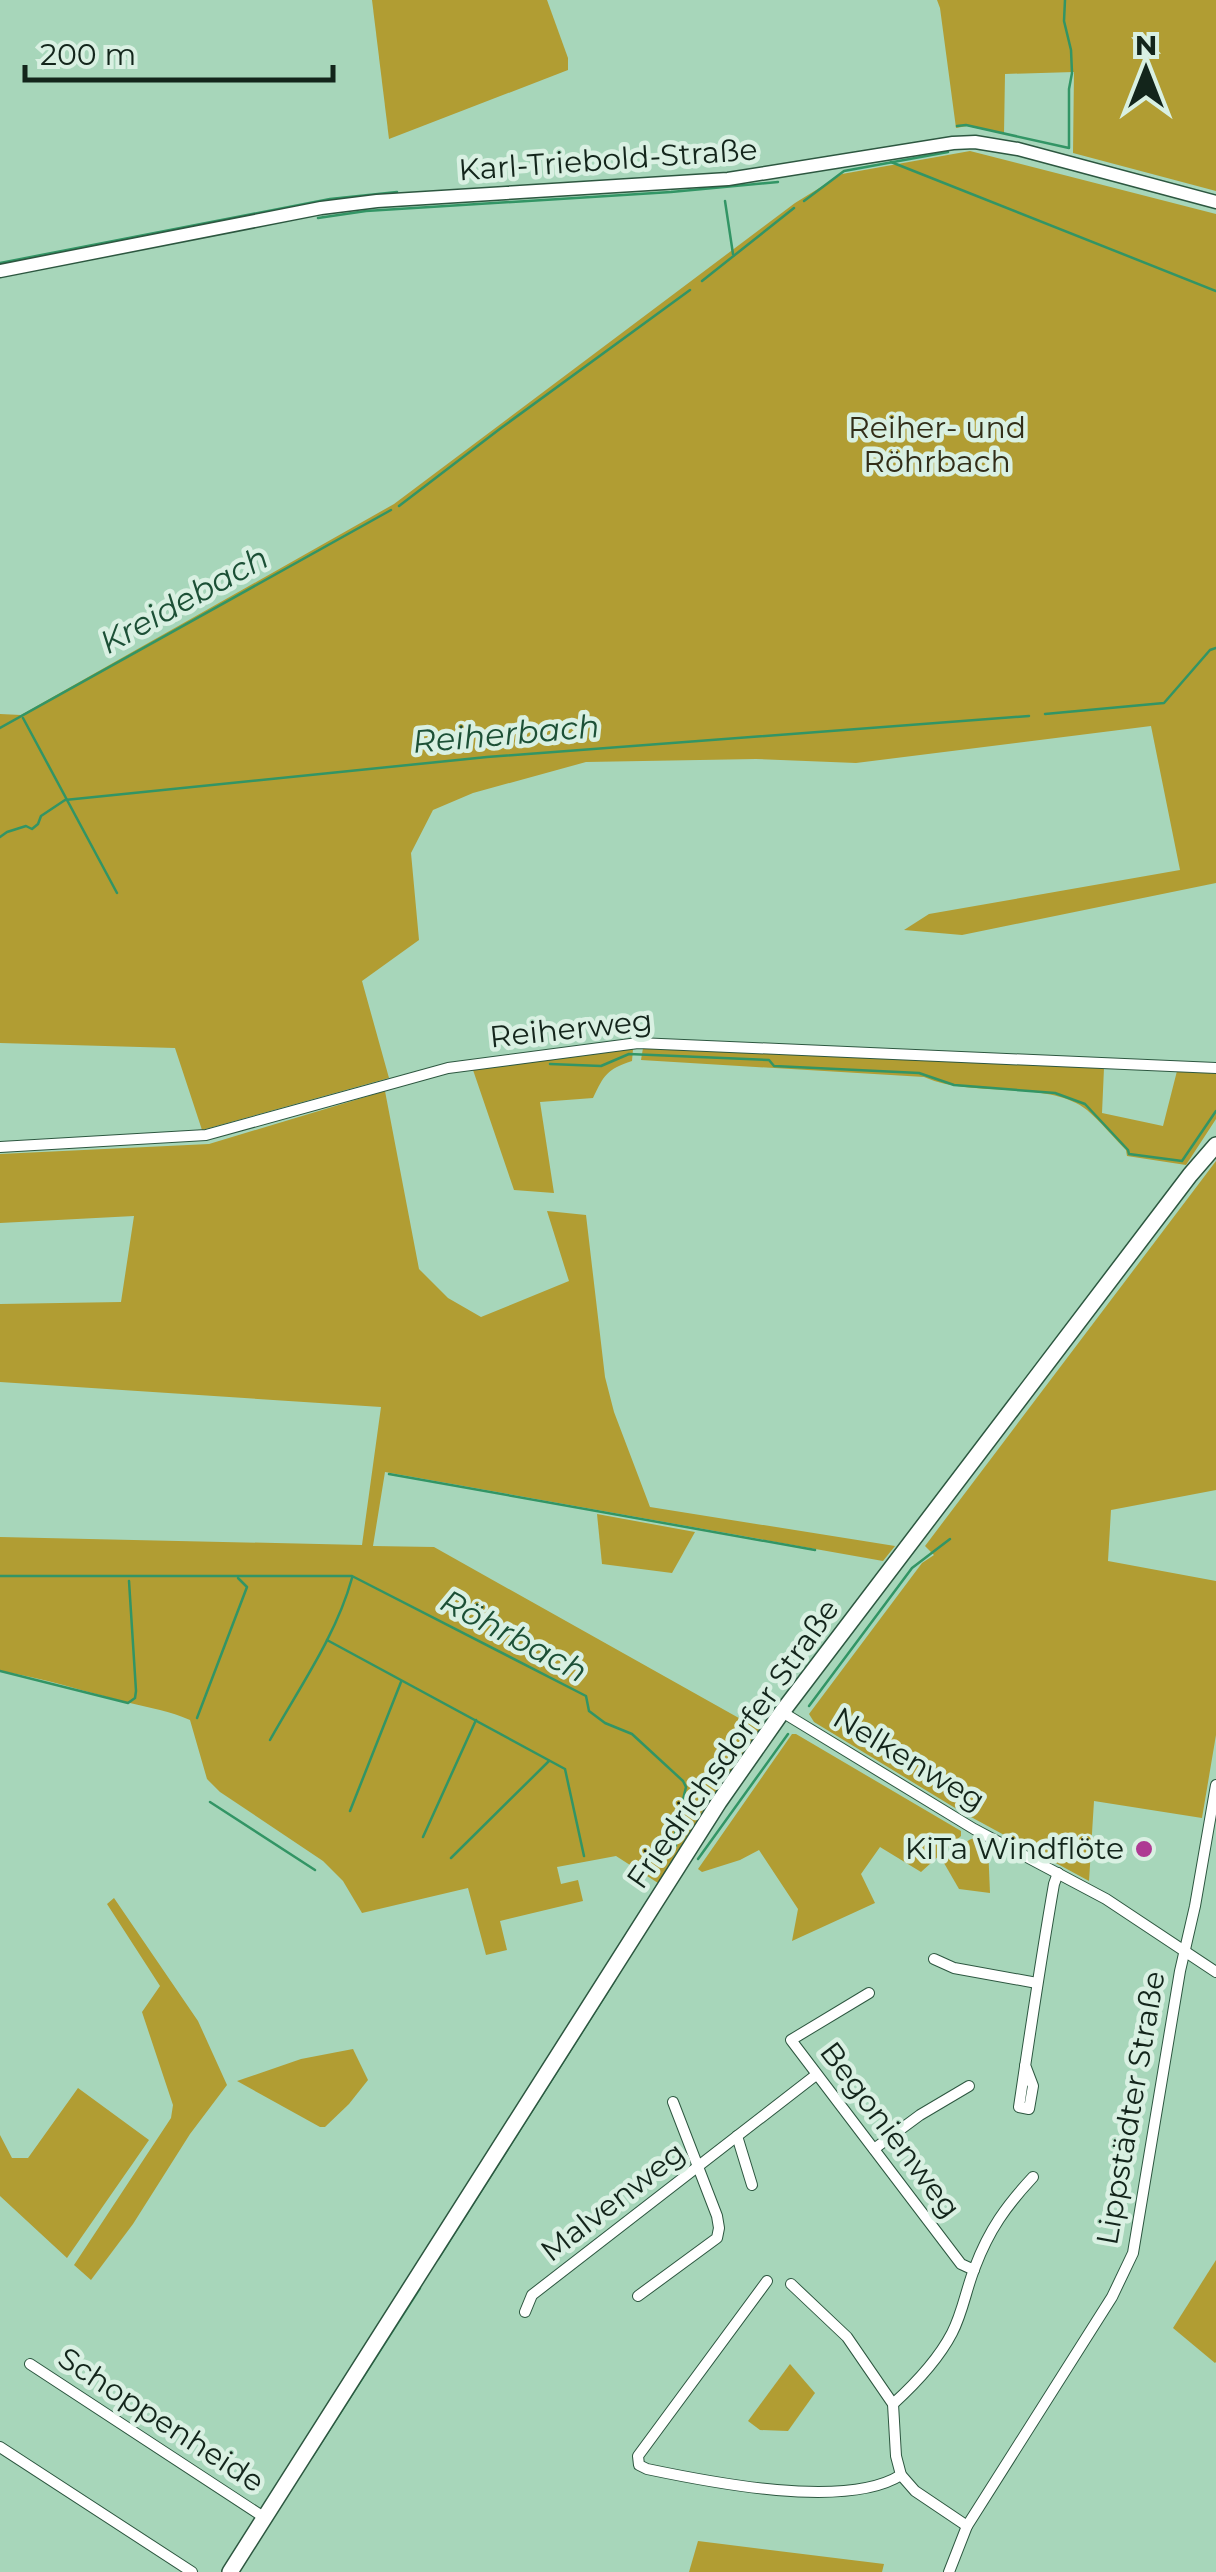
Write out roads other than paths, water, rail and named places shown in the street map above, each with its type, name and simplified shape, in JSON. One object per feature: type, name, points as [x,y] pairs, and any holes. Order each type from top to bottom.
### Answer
[{"type":"main road","name":"Friedrichsdorfer Straße","points":[[1190,1174],[1216,1133]]},
{"type":"main road","name":"Friedrichsdorfer Straße","points":[[230,2572],[680,1862],[782,1712],[1190,1174],[1216,1145]]},
{"type":"street","name":"Karl-Triebold-Straße","points":[[0,270],[321,208],[377,201],[728,179],[952,143],[975,142],[1018,149],[1216,202]]},
{"type":"street","name":"Reiherweg","points":[[0,1146],[206,1135],[448,1068],[638,1043],[1216,1068]]},
{"type":"street","name":"Nelkenweg","points":[[782,1712],[974,1828],[1106,1899],[1216,1972]]},
{"type":"street","name":"Lippstädter Straße","points":[[949,2572],[967,2526],[1112,2297],[1129,2263],[1216,1786]]},
{"type":"street","points":[[1025,2065],[1058,1874]]},
{"type":"street","points":[[934,1958],[966,1971],[1037,1982]]},
{"type":"street","name":"Begonienweg","points":[[869,1993],[791,2040],[961,2264],[974,2270]]},
{"type":"street","name":"Malvenweg","points":[[526,2312],[532,2295],[816,2076]]},
{"type":"street","points":[[874,2149],[969,2086]]},
{"type":"street","points":[[638,2296],[718,2238],[717,2216],[674,2102]]},
{"type":"street","points":[[737,2136],[752,2185]]},
{"type":"street","points":[[893,2404],[939,2354],[950,2336],[995,2222],[1033,2177]]},
{"type":"street","points":[[767,2281],[638,2456],[640,2465],[754,2488],[865,2489],[901,2475]]},
{"type":"street","points":[[791,2284],[847,2337],[893,2404],[901,2475],[915,2491],[967,2526]]},
{"type":"street","name":"Schoppenheide","points":[[30,2364],[265,2518]]},
{"type":"street","points":[[0,2448],[192,2572]]},
{"type":"waterway","name":"Kreidebach","points":[[957,126],[1069,148],[1072,73],[1065,0]]},
{"type":"waterway","name":"Kreidebach","points":[[804,201],[844,171],[948,152]]},
{"type":"waterway","points":[[891,162],[1216,291]]},
{"type":"waterway","points":[[318,218],[366,211],[778,182]]},
{"type":"waterway","points":[[0,263],[330,199],[397,192]]},
{"type":"waterway","points":[[725,201],[733,254]]},
{"type":"waterway","name":"Kreidebach","points":[[702,281],[794,208]]},
{"type":"waterway","name":"Kreidebach","points":[[399,506],[690,290]]},
{"type":"waterway","name":"Kreidebach","points":[[0,728],[391,510]]},
{"type":"waterway","name":"Reiherbach","points":[[1045,714],[1164,703],[1216,648]]},
{"type":"waterway","name":"Reiherbach","points":[[0,837],[26,826],[32,829],[41,816],[65,800],[487,757],[1029,716]]},
{"type":"waterway","points":[[23,718],[117,893]]},
{"type":"waterway","points":[[550,1064],[601,1066],[629,1054],[769,1060],[774,1066],[919,1073],[954,1085],[1055,1093],[1085,1104],[1129,1154],[1182,1161],[1216,1111]]},
{"type":"waterway","points":[[389,1474],[815,1550]]},
{"type":"waterway","name":"Röhrbach","points":[[809,1706],[912,1568],[950,1539]]},
{"type":"waterway","name":"Röhrbach","points":[[0,1576],[352,1576],[586,1696],[589,1711],[605,1723],[632,1734],[686,1787],[676,1846]]},
{"type":"waterway","points":[[197,1718],[247,1587],[238,1578]]},
{"type":"waterway","points":[[270,1740],[327,1641],[352,1578]]},
{"type":"waterway","points":[[0,1671],[128,1703],[135,1698],[136,1691],[129,1581]]},
{"type":"waterway","points":[[327,1640],[565,1769],[584,1856]]},
{"type":"waterway","points":[[350,1811],[401,1682]]},
{"type":"waterway","points":[[423,1837],[476,1720]]},
{"type":"waterway","name":"Röhrbach","points":[[698,1859],[788,1734]]},
{"type":"waterway","points":[[451,1858],[549,1761]]},
{"type":"waterway","points":[[210,1802],[315,1870]]},
{"type":"waterway","points":[[438,2259],[615,1980]]},
{"type":"waterway","points":[[312,2457],[420,2288]]},
{"type":"place","name":"KiTa Windflöte","points":[[1144,1849]]},
{"type":"park label","name":"Reiher- und Röhrbach","points":[[937,445]]}]
